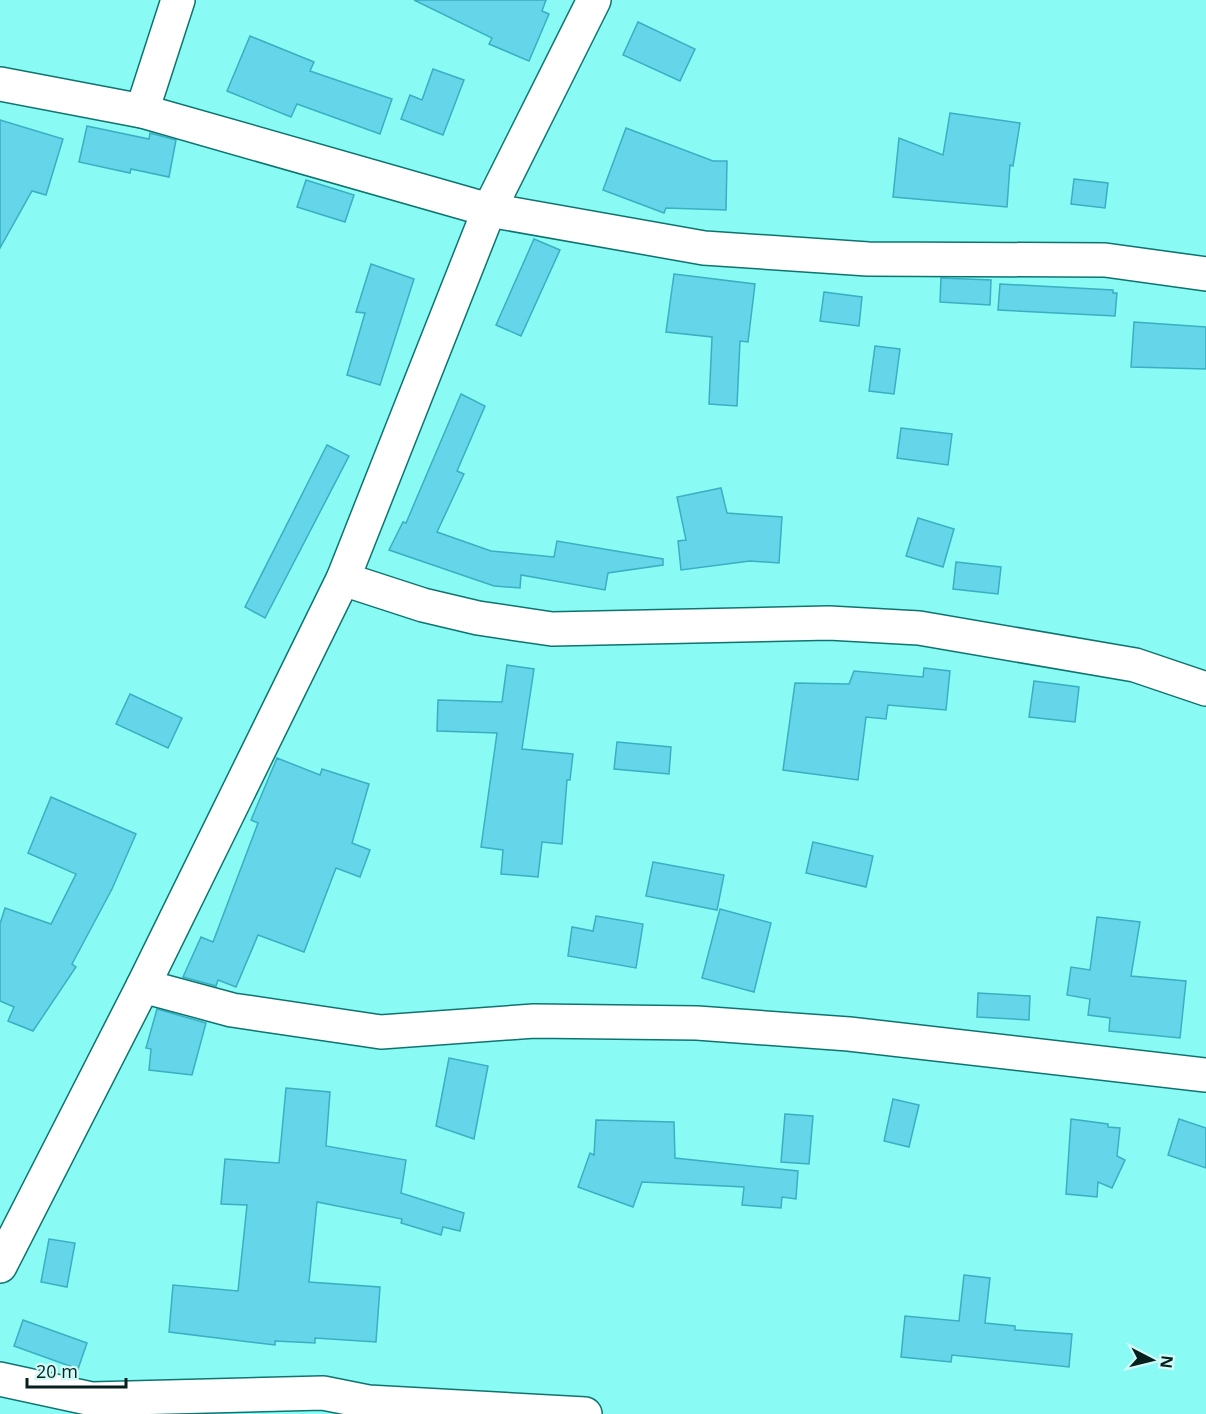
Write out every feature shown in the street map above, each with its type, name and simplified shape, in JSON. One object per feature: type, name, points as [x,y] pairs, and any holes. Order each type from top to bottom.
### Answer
[{"type":"street","points":[[142,111],[178,0]]},
{"type":"street","points":[[0,1266],[143,986],[343,579],[489,210],[594,0]]},
{"type":"street","points":[[0,84],[142,111],[489,210],[704,248],[868,258],[1105,260],[1206,274]]},
{"type":"street","points":[[343,579],[423,605],[478,618],[552,629],[829,622],[918,628],[1135,664],[1206,689]]},
{"type":"street","points":[[143,986],[232,1010],[381,1032],[534,1022],[698,1023],[849,1034],[1206,1075]]},
{"type":"street","points":[[0,1379],[134,1406],[323,1393],[368,1402],[585,1414]]},
{"type":"building","points":[[414,0],[546,0],[542,11],[549,14],[529,61],[489,44],[492,38]]},
{"type":"building","points":[[638,22],[695,49],[680,81],[623,55]]},
{"type":"building","points":[[250,36],[314,62],[310,71],[392,99],[380,134],[297,104],[291,117],[227,91]]},
{"type":"building","points":[[433,69],[464,80],[443,135],[401,119],[410,95],[422,100]]},
{"type":"building","points":[[950,113],[1020,123],[1013,166],[1010,165],[1007,207],[893,197],[899,138],[943,155]]},
{"type":"building","points":[[0,120],[63,139],[46,195],[32,191],[0,248]]},
{"type":"building","points":[[87,126],[149,139],[150,133],[176,140],[169,177],[131,169],[130,173],[79,162]]},
{"type":"building","points":[[626,128],[713,161],[727,161],[726,210],[666,208],[664,213],[603,190]]},
{"type":"building","points":[[1074,179],[1108,183],[1105,208],[1071,204]]},
{"type":"building","points":[[306,180],[354,195],[345,222],[297,207]]},
{"type":"building","points":[[534,239],[560,250],[521,336],[496,325]]},
{"type":"building","points":[[371,264],[414,279],[380,385],[347,375],[365,313],[356,312]]},
{"type":"building","points":[[674,274],[755,284],[748,342],[740,341],[737,406],[709,404],[712,337],[666,332]]},
{"type":"building","points":[[941,278],[991,280],[990,305],[940,302]]},
{"type":"building","points":[[1000,284],[1113,290],[1113,293],[1117,293],[1115,316],[998,310]]},
{"type":"building","points":[[824,292],[862,297],[859,326],[820,321]]},
{"type":"building","points":[[1134,322],[1206,327],[1206,369],[1131,367]]},
{"type":"building","points":[[875,346],[900,349],[894,394],[869,391]]},
{"type":"building","points":[[461,394],[485,406],[457,471],[464,474],[437,532],[491,551],[554,557],[557,541],[663,559],[663,565],[608,573],[605,590],[521,575],[520,588],[494,586],[389,550],[403,522],[406,523]]},
{"type":"building","points":[[901,428],[952,434],[948,465],[897,458]]},
{"type":"building","points":[[327,445],[349,456],[265,618],[245,607]]},
{"type":"building","points":[[721,488],[727,513],[782,517],[779,563],[750,561],[681,570],[678,541],[686,540],[677,497]]},
{"type":"building","points":[[918,518],[954,529],[943,567],[906,556]]},
{"type":"building","points":[[956,562],[1001,567],[998,594],[953,589]]},
{"type":"building","points":[[507,665],[534,669],[522,749],[573,754],[570,780],[567,780],[562,844],[542,842],[538,877],[501,874],[503,850],[481,847],[497,733],[437,731],[438,700],[502,702]]},
{"type":"building","points":[[924,668],[950,671],[946,710],[888,705],[886,719],[866,717],[858,780],[783,770],[795,683],[849,684],[854,671],[923,677]]},
{"type":"building","points":[[1034,681],[1079,687],[1075,722],[1029,717]]},
{"type":"building","points":[[130,694],[182,718],[168,748],[116,724]]},
{"type":"building","points":[[617,742],[671,747],[669,774],[614,769]]},
{"type":"building","points":[[277,758],[320,775],[322,769],[369,784],[352,843],[370,850],[360,877],[336,868],[304,952],[258,935],[236,987],[218,980],[216,986],[183,977],[201,937],[213,942],[258,823],[251,820]]},
{"type":"building","points":[[51,797],[136,834],[112,889],[72,964],[76,967],[33,1031],[8,1021],[14,1007],[0,1001],[0,924],[5,908],[51,924],[76,874],[28,853]]},
{"type":"building","points":[[813,842],[873,856],[866,887],[806,873]]},
{"type":"building","points":[[653,862],[724,875],[717,910],[646,896]]},
{"type":"building","points":[[720,909],[771,923],[754,992],[702,978]]},
{"type":"building","points":[[596,916],[643,924],[636,968],[568,956],[572,927],[593,931]]},
{"type":"building","points":[[1097,917],[1140,922],[1131,976],[1186,981],[1180,1038],[1109,1031],[1110,1018],[1088,1015],[1090,999],[1067,995],[1071,967],[1090,970]]},
{"type":"building","points":[[978,993],[1030,996],[1029,1020],[977,1017]]},
{"type":"building","points":[[157,1009],[206,1023],[192,1075],[149,1070],[151,1049],[146,1048]]},
{"type":"building","points":[[449,1058],[488,1066],[474,1139],[436,1126]]},
{"type":"building","points":[[286,1088],[330,1092],[326,1146],[406,1160],[401,1193],[464,1213],[460,1231],[443,1227],[441,1235],[401,1223],[402,1219],[317,1202],[309,1282],[380,1287],[376,1342],[315,1338],[315,1343],[275,1341],[275,1345],[169,1332],[173,1285],[238,1291],[247,1205],[221,1204],[225,1159],[279,1163]]},
{"type":"building","points":[[893,1099],[919,1105],[909,1147],[884,1141]]},
{"type":"building","points":[[785,1114],[813,1116],[809,1164],[781,1162]]},
{"type":"building","points":[[1071,1119],[1120,1128],[1117,1156],[1125,1160],[1112,1188],[1098,1182],[1097,1197],[1066,1194]]},
{"type":"building","points":[[1179,1119],[1206,1128],[1206,1168],[1168,1155]]},
{"type":"building","points":[[596,1120],[674,1122],[675,1158],[798,1171],[796,1199],[782,1197],[781,1208],[742,1205],[744,1187],[642,1182],[633,1207],[578,1187],[590,1153],[594,1155]]},
{"type":"building","points":[[49,1239],[75,1243],[67,1287],[41,1282]]},
{"type":"building","points":[[964,1275],[990,1278],[985,1323],[1015,1326],[1015,1330],[1072,1334],[1069,1367],[952,1355],[951,1362],[901,1357],[905,1316],[959,1321]]},
{"type":"building","points":[[23,1320],[87,1343],[78,1369],[14,1346]]}]
